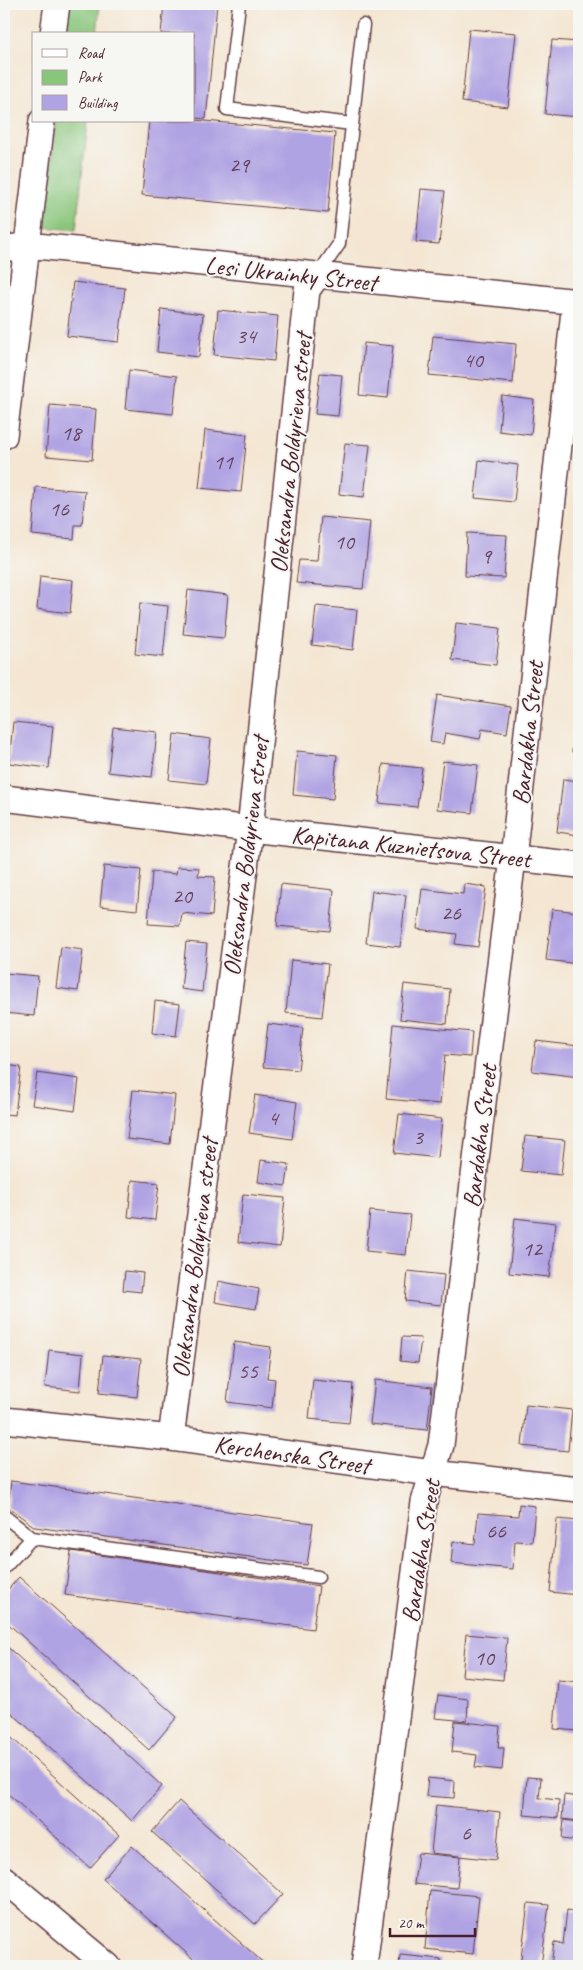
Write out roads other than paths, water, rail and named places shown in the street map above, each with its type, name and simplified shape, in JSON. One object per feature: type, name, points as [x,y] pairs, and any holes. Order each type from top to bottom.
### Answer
[{"type":"street","points":[[53,32],[56,4]]},
{"type":"street","points":[[4,436],[15,247],[42,122]]},
{"type":"street","name":"Lesi Ukrainky Street","points":[[15,247],[577,302]]},
{"type":"street","name":"Oleksandra Boldyrieva street","points":[[171,1438],[250,829],[307,290],[317,276]]},
{"type":"street","name":"Bardakha Street","points":[[364,1966],[422,1512],[441,1445],[513,858],[577,302]]},
{"type":"street","name":"Kapitana Kuznietsova Street","points":[[4,798],[250,829],[579,865]]},
{"type":"street","name":"Kerchenska Street","points":[[4,1420],[171,1438],[432,1473],[579,1489]]},
{"type":"street","points":[[4,1878],[108,1966]]},
{"type":"lane","points":[[239,4],[227,109],[352,124]]},
{"type":"lane","points":[[317,276],[339,244],[363,25]]},
{"type":"lane","points":[[4,1516],[32,1538],[318,1577]]},
{"type":"lane","points":[[4,1568],[32,1538]]}]
